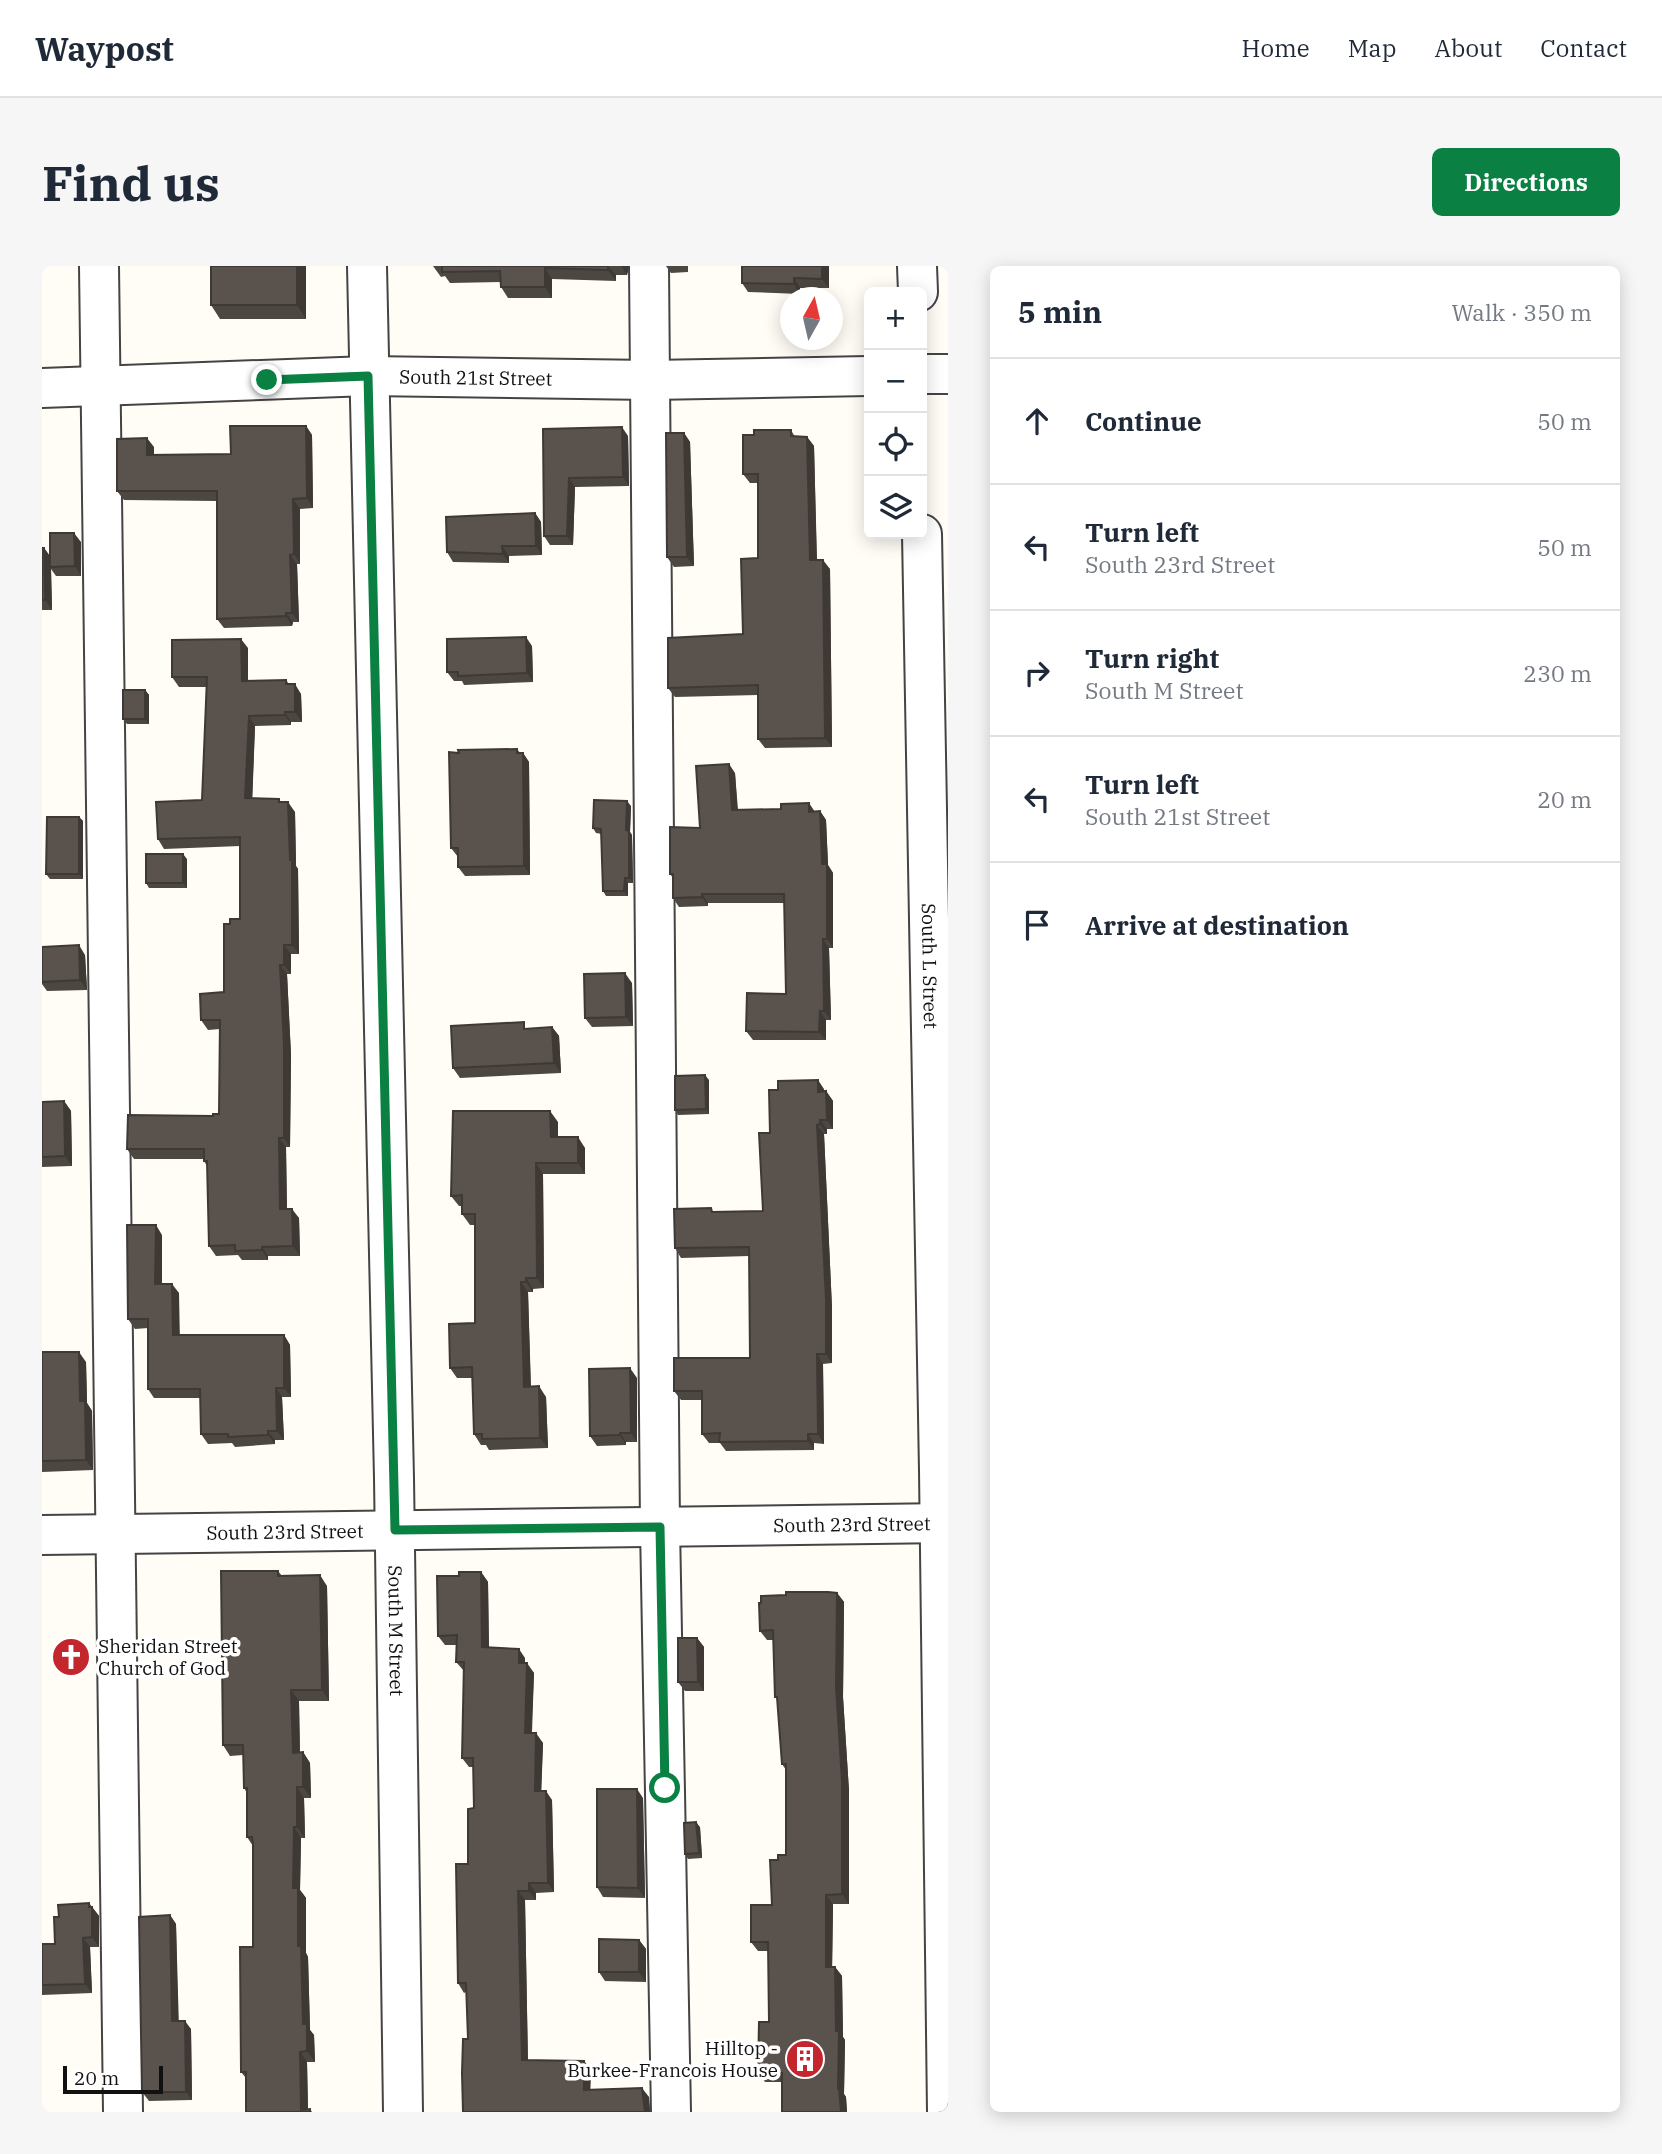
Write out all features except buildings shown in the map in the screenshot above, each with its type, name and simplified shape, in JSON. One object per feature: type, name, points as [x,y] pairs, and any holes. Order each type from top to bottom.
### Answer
[{"type":"street","points":[[99,266],[123,2112]]},
{"type":"street","name":"South M Street","points":[[367,266],[395,1530],[403,2112]]},
{"type":"street","points":[[649,266],[660,1527],[671,2112]]},
{"type":"street","points":[[918,266],[918,287]]},
{"type":"street","points":[[927,374],[948,374]]},
{"type":"street","name":"South 21st Street","points":[[42,388],[101,388],[368,376],[651,380],[864,376]]},
{"type":"street","name":"South L Street","points":[[922,539],[944,1523],[947,2112]]},
{"type":"street","name":"South 23rd Street","points":[[42,1535],[944,1523]]},
{"type":"place","name":"Sheridan Street Church of God","points":[[71,1657]]},
{"type":"place","name":"Hilltop - Burkee-Francois House","points":[[805,2059]]},
{"type":"route","points":[[267,380],[368,376],[395,1530],[660,1527],[665,1788]]}]
